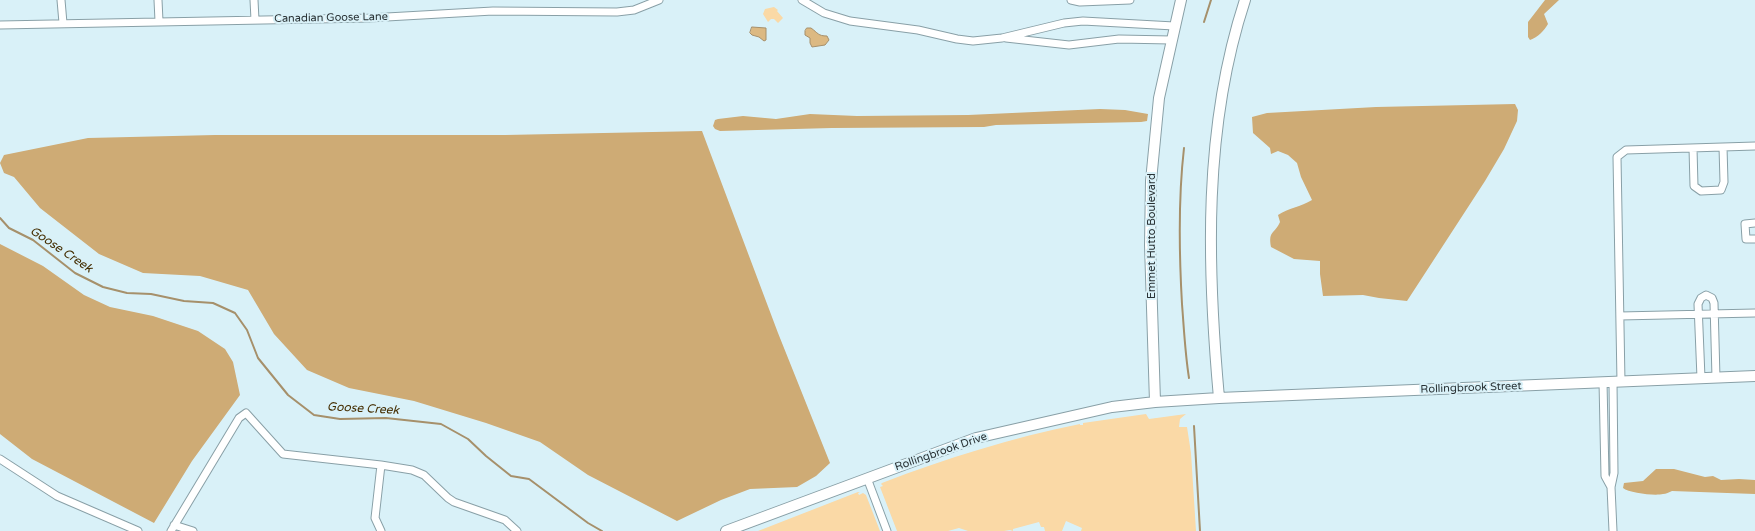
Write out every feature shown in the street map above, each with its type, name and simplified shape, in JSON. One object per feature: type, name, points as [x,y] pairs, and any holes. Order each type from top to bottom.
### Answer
[{"type":"main road","name":"Emmet Hutto Boulevard","points":[[1155,402],[1150,245],[1151,181],[1158,98],[1181,0]]},
{"type":"main road","points":[[1219,398],[1210,267],[1212,170],[1223,82],[1245,0]]},
{"type":"main road","name":"Rollingbrook Street","points":[[1187,400],[1755,376]]},
{"type":"main road","name":"Rollingbrook Drive","points":[[726,531],[976,438],[1091,411],[1155,402],[1187,400]]},
{"type":"street","points":[[62,0],[63,23]]},
{"type":"street","points":[[158,0],[159,21]]},
{"type":"street","points":[[254,0],[255,20]]},
{"type":"street","name":"Canadian Goose Lane","points":[[0,25],[369,18],[494,11],[617,12],[634,10],[659,0]]},
{"type":"street","points":[[802,0],[812,3],[824,13],[850,21],[918,30],[957,39],[973,40],[1002,38],[1064,23],[1083,21],[1174,26]]},
{"type":"street","points":[[1071,0],[1080,2],[1130,0]]},
{"type":"street","points":[[1002,38],[1069,45],[1118,39],[1171,40]]},
{"type":"street","points":[[1613,531],[1611,487],[1614,473],[1612,382],[1620,316],[1617,157],[1626,150],[1755,146]]},
{"type":"street","points":[[1693,148],[1694,186],[1701,191],[1720,190],[1724,182],[1723,147]]},
{"type":"street","points":[[1755,223],[1745,224],[1746,239],[1755,238]]},
{"type":"street","points":[[1701,378],[1698,304],[1701,298],[1706,295],[1712,298],[1714,314],[1716,378]]},
{"type":"street","points":[[1620,316],[1755,313]]},
{"type":"street","points":[[193,531],[172,528],[242,414],[246,413],[283,454],[412,470],[424,475],[448,498],[460,504],[505,520],[517,531]]},
{"type":"street","points":[[0,459],[57,496],[138,531]]},
{"type":"street","points":[[381,465],[376,518],[381,531]]},
{"type":"street","points":[[867,478],[887,531]]},
{"type":"shaded area","points":[[1545,0],[1559,0],[1544,14],[1548,24],[1545,29],[1530,40],[1528,37],[1528,22]]},
{"type":"shaded area","points":[[774,7],[783,18],[778,23],[774,19],[771,19],[768,22],[763,14],[765,9]]},
{"type":"shaded area","points":[[752,27],[766,28],[766,40],[764,41],[759,37],[752,35],[750,33]]},
{"type":"shaded area","points":[[807,28],[811,28],[820,35],[827,36],[829,40],[825,45],[812,47],[810,38],[805,35]]},
{"type":"shaded area","points":[[1515,104],[1518,110],[1517,121],[1504,149],[1407,301],[1363,295],[1323,296],[1320,261],[1294,259],[1271,247],[1271,235],[1280,222],[1278,215],[1312,200],[1301,177],[1297,163],[1288,155],[1278,151],[1271,154],[1270,148],[1253,133],[1252,117],[1267,113],[1376,107]]},
{"type":"shaded area","points":[[1100,109],[1125,110],[1148,114],[1147,121],[996,125],[984,127],[832,128],[720,131],[715,129],[713,126],[715,120],[718,119],[743,116],[776,119],[810,114],[857,116],[968,115]]},
{"type":"shaded area","points":[[702,131],[778,333],[830,463],[816,476],[797,487],[750,489],[721,500],[677,521],[588,475],[540,442],[486,423],[414,401],[349,388],[307,370],[274,334],[248,290],[200,276],[143,273],[99,254],[40,208],[14,177],[4,173],[0,163],[4,155],[88,138],[215,135],[505,135]]},
{"type":"shaded area","points":[[0,244],[43,266],[84,295],[110,307],[153,316],[198,331],[225,349],[233,362],[240,395],[192,461],[154,523],[32,459],[0,434]]},
{"type":"shaded area","points":[[1146,414],[1149,419],[1186,414],[1180,419],[1179,427],[1187,427],[1191,453],[1196,531],[1081,531],[1082,528],[1066,521],[1062,531],[1045,531],[1044,527],[1041,527],[1039,522],[1013,529],[1013,531],[968,531],[959,528],[948,531],[897,531],[880,487],[883,486],[881,484],[882,483],[906,474],[1004,442],[1080,424],[1083,425],[1083,423]]},
{"type":"shaded area","points":[[1656,469],[1674,469],[1705,477],[1713,476],[1721,480],[1755,480],[1755,494],[1672,491],[1654,495],[1636,493],[1623,488],[1624,483],[1643,481]]},
{"type":"shaded area","points":[[860,492],[858,493],[859,495],[863,493],[866,495],[880,531],[758,531]]},
{"type":"waterway","points":[[1204,22],[1211,0]]},
{"type":"waterway","points":[[1184,148],[1180,206],[1180,246],[1182,304],[1189,378]]},
{"type":"waterway","name":"Goose Creek","points":[[0,218],[9,228],[33,240],[75,273],[103,287],[127,293],[151,294],[184,301],[213,303],[235,313],[247,330],[258,358],[288,395],[314,415],[340,419],[386,418],[441,424],[468,439],[511,476],[529,479],[588,523],[602,531]]},
{"type":"waterway","points":[[1194,426],[1200,531]]}]
